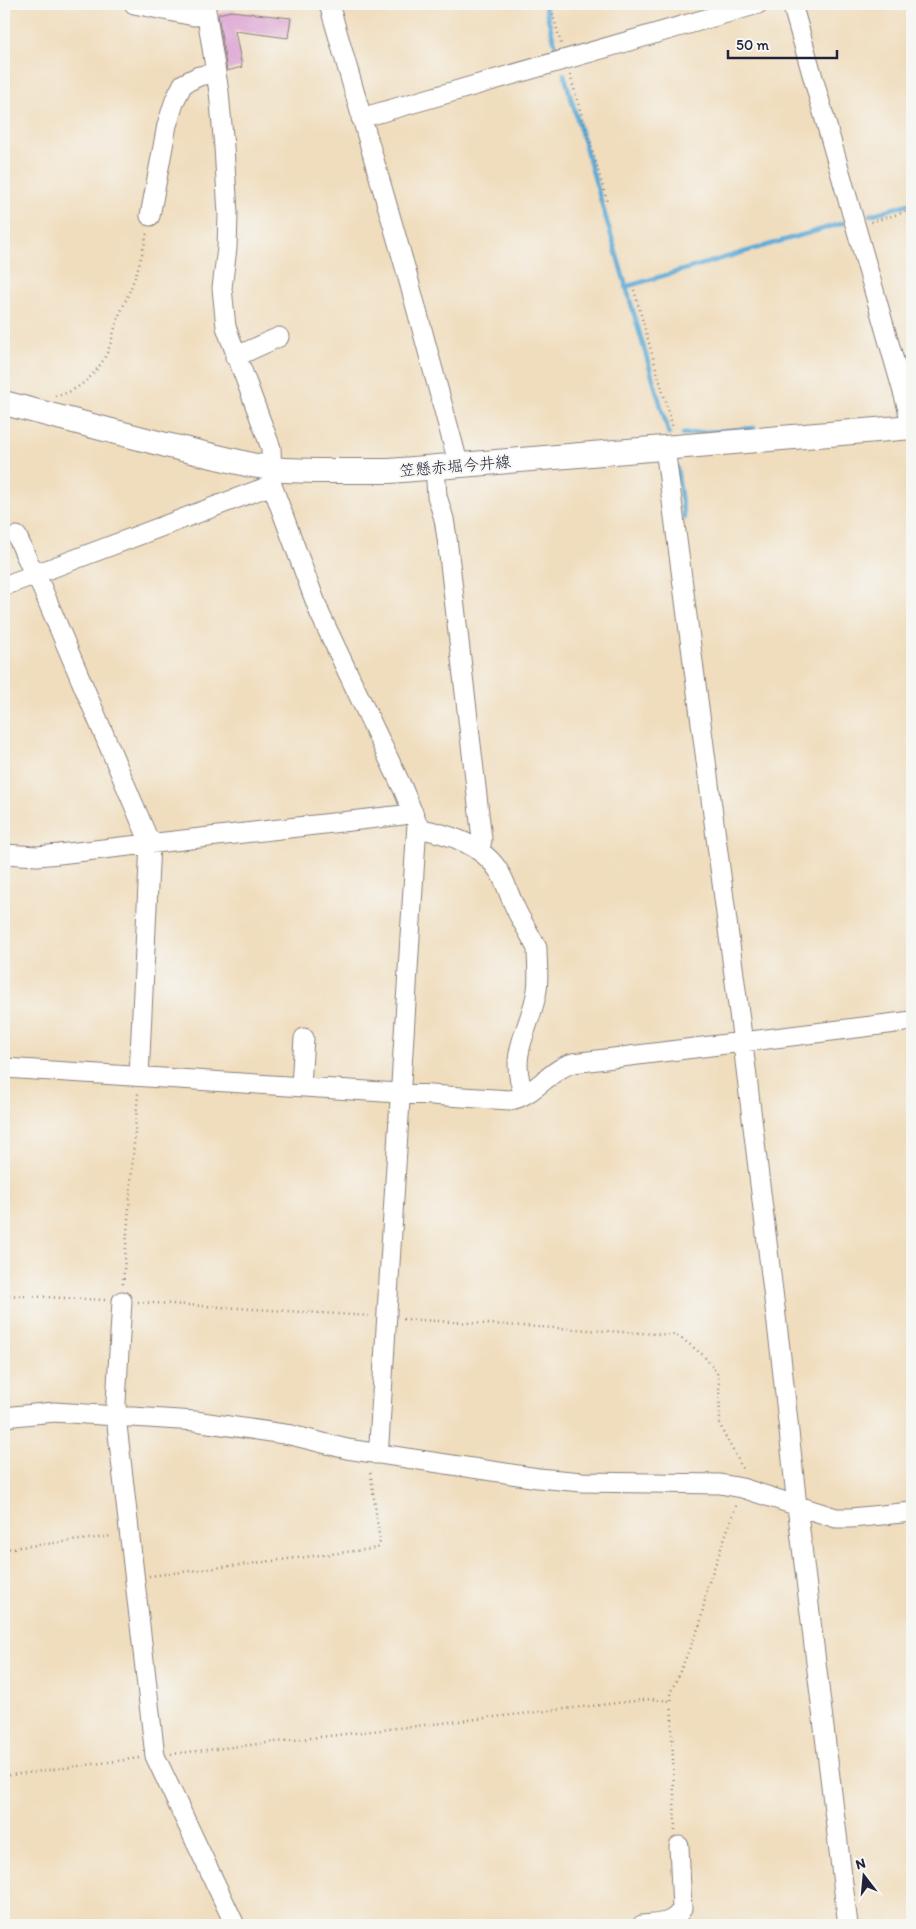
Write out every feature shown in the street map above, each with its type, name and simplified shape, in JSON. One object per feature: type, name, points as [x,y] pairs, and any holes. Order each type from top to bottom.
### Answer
[{"type":"main road","name":"笠懸赤堀今井線","points":[[4,403],[166,446],[272,477],[459,466],[671,447],[912,429]]},
{"type":"street","points":[[134,4],[194,16],[206,9],[216,73],[224,148],[228,248],[222,288],[222,304],[226,327],[235,356],[271,448],[272,477],[320,614],[415,820],[401,1092],[379,1443],[373,1453]]},
{"type":"street","points":[[329,4],[407,274],[459,466]]},
{"type":"street","points":[[361,118],[758,4]]},
{"type":"street","points":[[792,4],[912,429]]},
{"type":"street","points":[[150,216],[167,125],[175,100],[183,84],[199,76],[216,73]]},
{"type":"street","points":[[235,356],[279,337]]},
{"type":"street","points":[[671,447],[848,1925]]},
{"type":"street","points":[[435,467],[437,496],[444,519],[456,616],[482,839],[480,851]]},
{"type":"street","points":[[4,586],[272,477]]},
{"type":"street","points":[[17,536],[36,574],[150,843],[139,1076]]},
{"type":"street","points":[[4,850],[4,854],[37,856],[403,815],[450,836],[480,851],[500,873],[514,906],[537,948],[537,990],[518,1052],[520,1084],[524,1094]]},
{"type":"street","points":[[4,1068],[510,1100],[519,1098],[561,1067],[573,1062],[912,1021]]},
{"type":"street","points":[[301,1086],[304,1038]]},
{"type":"street","points":[[122,1301],[117,1415],[155,1756],[235,1925]]},
{"type":"street","points":[[4,1417],[54,1412],[195,1421],[291,1435],[347,1449],[558,1480],[720,1484],[742,1488],[836,1518],[912,1512]]},
{"type":"street","points":[[642,1925],[670,1922],[677,1918],[682,1909],[679,1846]]},
{"type":"path","points":[[550,4],[607,201]]},
{"type":"path","points":[[855,227],[912,210]]},
{"type":"path","points":[[46,398],[64,394],[82,385],[106,354],[138,271],[150,216]]},
{"type":"path","points":[[634,290],[677,440],[671,447]]},
{"type":"path","points":[[122,1301],[139,1076]]},
{"type":"path","points":[[4,1294],[674,1335],[680,1337],[703,1355],[716,1372],[719,1382],[720,1424],[722,1432],[744,1469],[745,1477],[708,1585],[700,1624],[670,1691],[676,1837],[679,1846]]},
{"type":"path","points":[[135,1578],[361,1551],[378,1547],[380,1542],[370,1466],[373,1453]]},
{"type":"path","points":[[4,1550],[130,1534]]},
{"type":"path","points":[[4,1776],[155,1756],[652,1699],[671,1702]]},
{"type":"building","points":[[231,11],[291,18],[288,38],[235,31],[242,67],[227,71],[218,14]]},
{"type":"waterway","points":[[544,4],[557,51]]},
{"type":"waterway","points":[[564,74],[669,434]]},
{"type":"waterway","points":[[870,215],[912,203]]},
{"type":"waterway","points":[[625,287],[843,223]]},
{"type":"waterway","points":[[683,434],[754,428]]},
{"type":"waterway","points":[[677,467],[684,518]]}]
